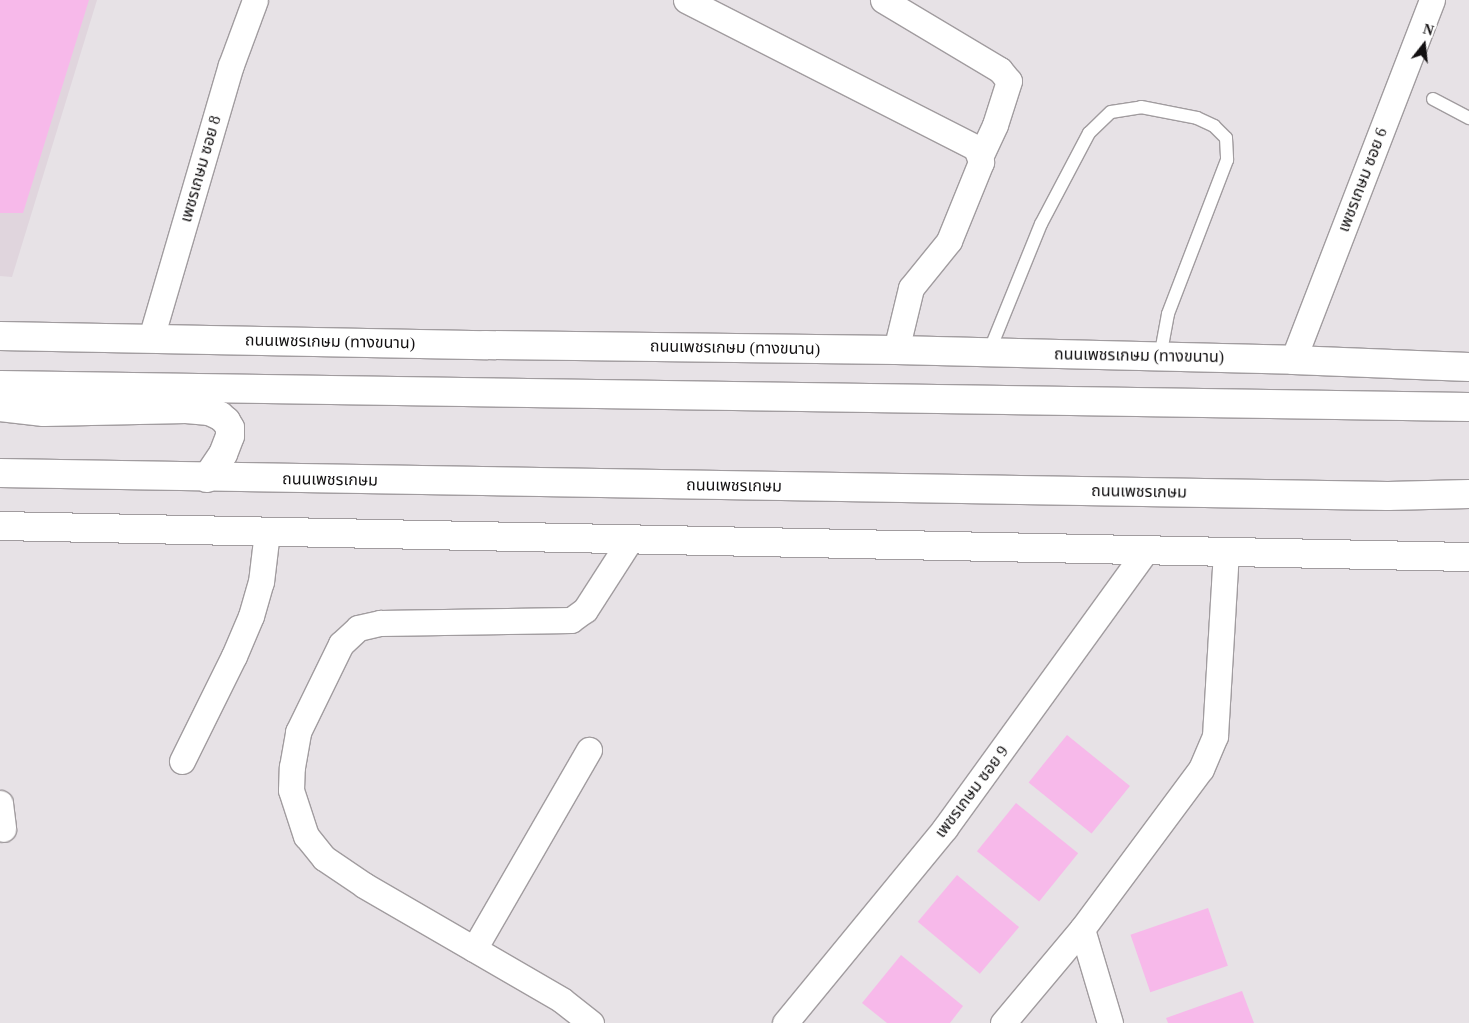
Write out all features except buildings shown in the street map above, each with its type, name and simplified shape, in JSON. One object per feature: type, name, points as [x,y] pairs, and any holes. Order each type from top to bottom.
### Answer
[{"type":"main road","name":"ถนนเพชรเกษม (ทางขนาน)","points":[[0,336],[896,350],[1293,360],[1469,367]]},
{"type":"main road","points":[[0,386],[1469,407]]},
{"type":"main road","points":[[0,407],[44,412],[186,409],[209,411],[226,421],[230,428],[230,436],[224,454],[207,478]]},
{"type":"main road","name":"ถนนเพชรเกษม","points":[[0,473],[207,478],[1378,496],[1469,494]]},
{"type":"main road","points":[[0,526],[1469,557]]},
{"type":"street","name":"เพชรเกษม ซอย 8","points":[[151,338],[231,65],[255,0]]},
{"type":"street","points":[[686,0],[976,148],[982,162],[949,241],[911,288],[896,350]]},
{"type":"street","points":[[883,0],[1000,70],[1009,81],[995,125],[980,157]]},
{"type":"street","name":"เพชรเกษม ซอย 6","points":[[1293,360],[1432,0]]},
{"type":"street","points":[[182,761],[234,656],[251,616],[261,582],[268,532]]},
{"type":"street","points":[[591,1023],[562,1000],[364,885],[324,858],[306,836],[291,790],[292,767],[298,732],[341,644],[358,628],[380,623],[571,620],[585,610],[630,540]]},
{"type":"street","name":"เพชรเกษม ซอย 9","points":[[785,1023],[945,828],[1146,550]]},
{"type":"street","points":[[1003,1023],[1082,929],[1201,769],[1215,736],[1226,553]]},
{"type":"street","points":[[474,950],[588,750]]},
{"type":"street","points":[[0,803],[3,830]]},
{"type":"street","points":[[1082,929],[1110,1023]]},
{"type":"lane","points":[[1433,99],[1469,118]]},
{"type":"lane","points":[[989,352],[1041,224],[1088,133],[1111,112],[1141,107],[1197,118],[1214,126],[1226,138],[1227,160],[1168,314],[1160,357]]},
{"type":"shaded area","points":[[0,0],[97,0],[12,277],[0,276]]}]
